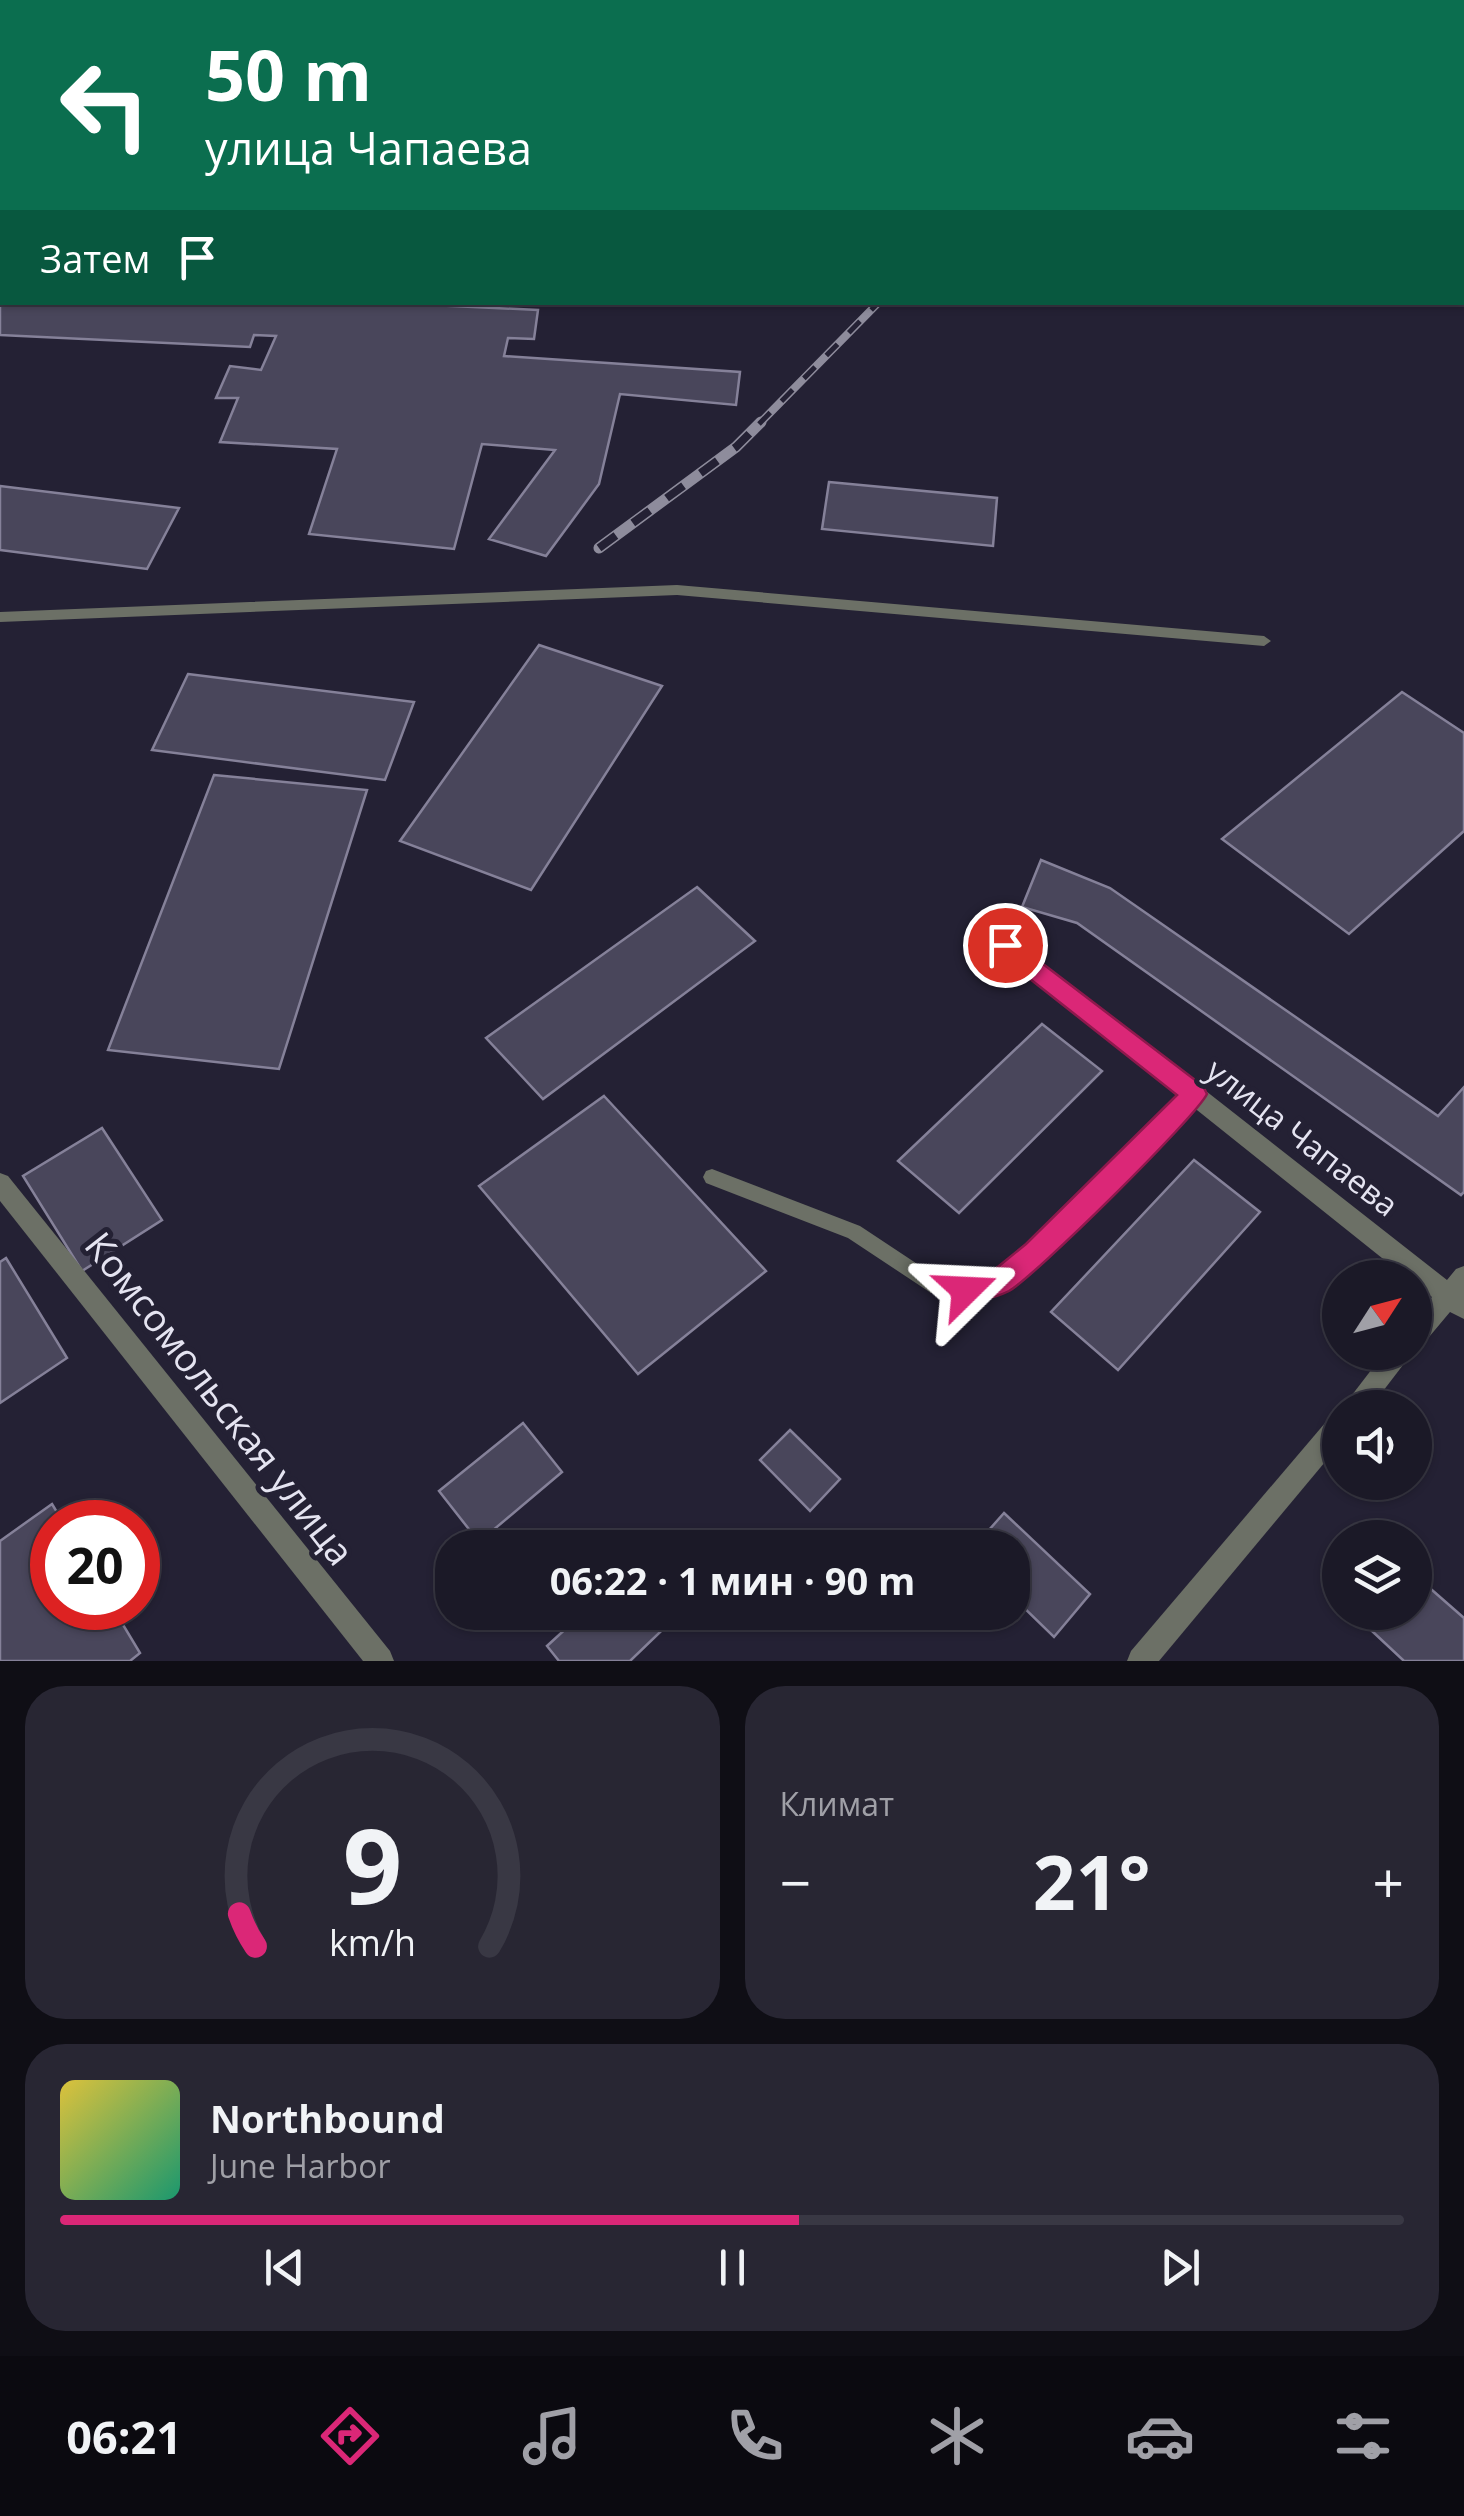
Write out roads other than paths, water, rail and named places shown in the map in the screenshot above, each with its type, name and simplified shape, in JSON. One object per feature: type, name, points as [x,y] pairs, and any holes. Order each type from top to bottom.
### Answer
[{"type":"street","name":"улица Чапаева","points":[[1005,945],[1459,1294]]},
{"type":"street","name":"Комсомольская улица","points":[[0,1184],[380,1661]]},
{"type":"street","points":[[1432,1320],[1459,1294]]},
{"type":"street","points":[[1369,1390],[1385,1370]]},
{"type":"street","points":[[1141,1661],[1322,1445]]},
{"type":"lane","points":[[0,617],[677,590],[1264,641]]},
{"type":"lane","points":[[712,1177],[854,1232],[937,1287],[966,1290],[1001,1281],[1036,1253],[1194,1094]]},
{"type":"railway","points":[[759,424],[876,305]]},
{"type":"railway","points":[[599,548],[736,447],[759,424]]}]
